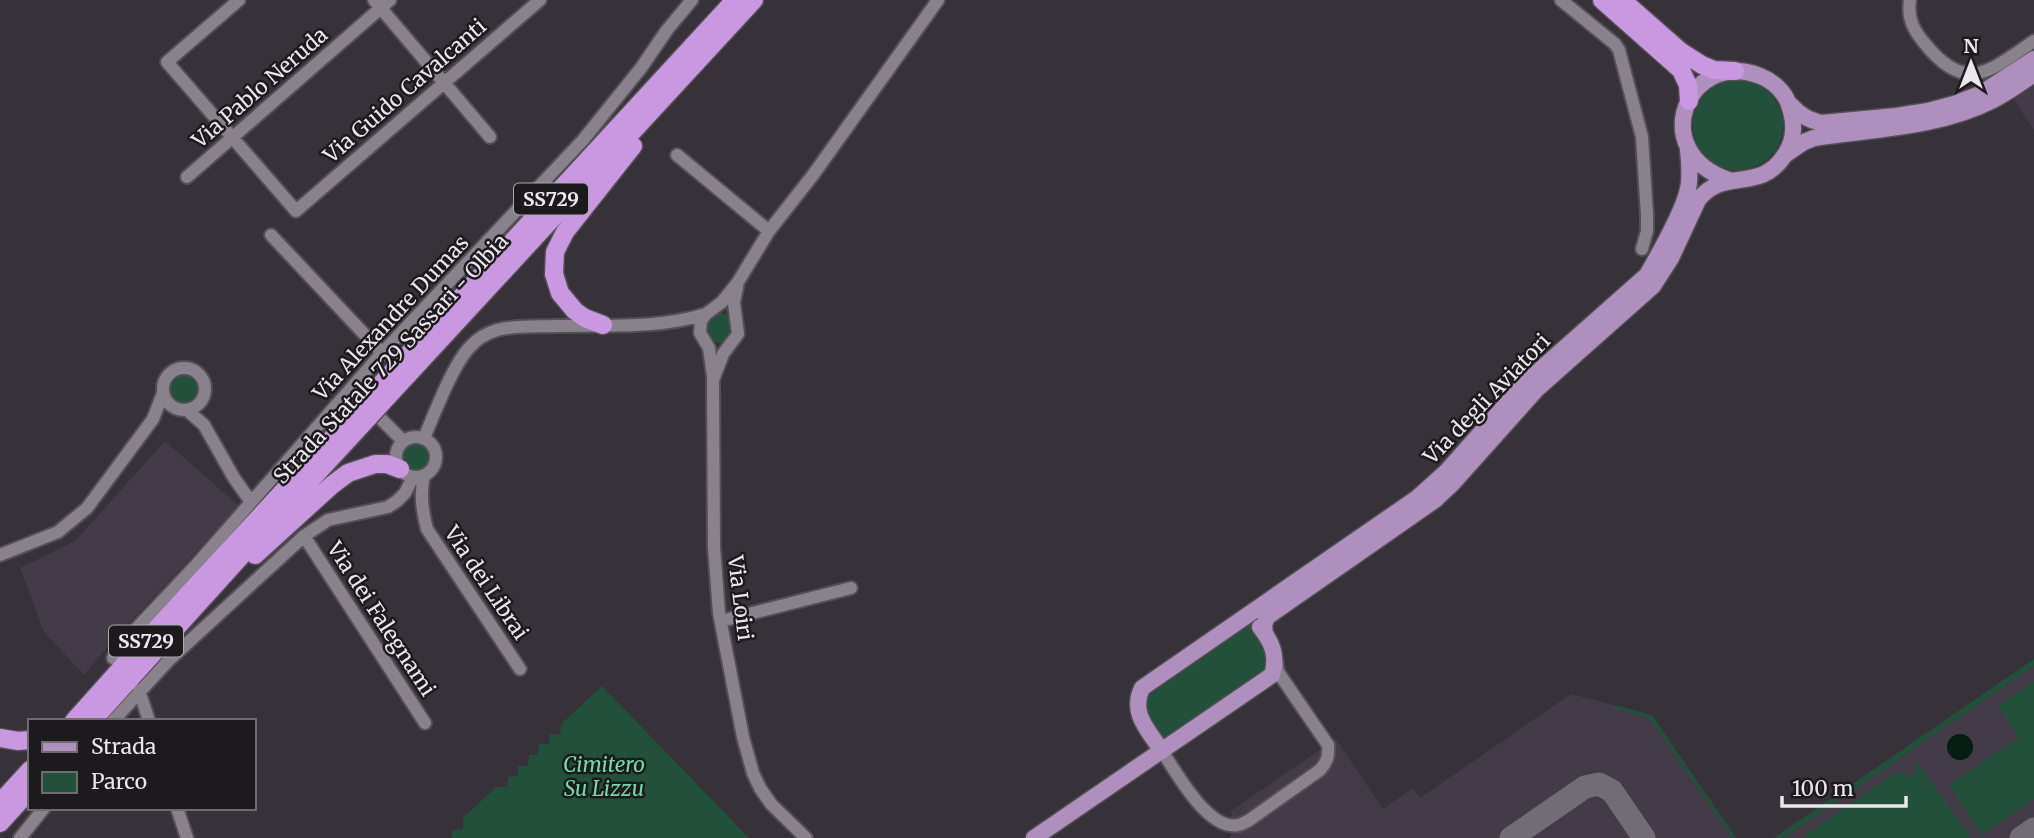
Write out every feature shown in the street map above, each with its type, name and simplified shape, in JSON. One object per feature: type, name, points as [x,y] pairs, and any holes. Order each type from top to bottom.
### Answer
[{"type":"highway","name":"Strada Statale 729 Sassari - Olbia","points":[[80,718],[158,627],[735,0]]},
{"type":"highway","name":"Strada Statale 729 Sassari - Olbia","points":[[80,718],[187,615],[365,405],[754,0]]},
{"type":"highway","points":[[1602,0],[1681,70],[1688,85],[1689,101]]},
{"type":"highway","points":[[1622,0],[1680,51],[1702,65],[1714,70],[1735,71]]},
{"type":"highway","points":[[603,325],[575,311],[560,293],[554,274],[558,242],[721,37]]},
{"type":"highway","points":[[187,615],[332,485],[348,474],[375,464],[387,464],[412,474]]},
{"type":"highway","points":[[0,738],[28,740]]},
{"type":"highway","points":[[0,803],[28,772]]},
{"type":"highway","points":[[0,823],[28,792]]},
{"type":"main road","points":[[2034,59],[1980,94],[1928,111],[1822,123],[1800,115],[1766,78],[1751,72],[1719,74],[1695,91],[1689,101],[1683,125],[1688,149],[1698,164],[1712,175],[1745,181],[1761,176],[1804,142],[1814,138],[1923,123],[1972,110],[1994,100],[2034,74]]},
{"type":"main road","points":[[1786,155],[1793,137],[1793,118],[1788,100]]},
{"type":"main road","name":"Via degli Aviatori","points":[[1162,751],[1138,712],[1136,704],[1142,688],[1432,486],[1525,383],[1647,275],[1689,189],[1688,149]]},
{"type":"main road","name":"Via degli Aviatori","points":[[1265,634],[1266,617],[1405,522],[1453,483],[1537,389],[1653,286],[1671,258],[1698,200],[1706,190],[1729,180]]},
{"type":"main road","points":[[1034,838],[1272,675],[1275,657],[1265,634],[1254,622],[1239,620]]},
{"type":"street","points":[[232,138],[167,62],[239,0]]},
{"type":"street","name":"Via Guido Cavalcanti","points":[[232,138],[296,211],[540,0]]},
{"type":"street","name":"Via Alexandre Dumas","points":[[113,657],[251,502],[365,405],[382,353],[583,140],[692,0]]},
{"type":"street","points":[[713,380],[711,356],[699,327],[701,321],[722,302],[737,282],[769,231],[813,175],[938,0]]},
{"type":"street","points":[[1561,0],[1619,50],[1642,137],[1647,215],[1647,231],[1642,249]]},
{"type":"street","points":[[1910,0],[1910,20],[1915,30],[1945,65],[1959,73],[1984,71],[1995,67],[2034,41]]},
{"type":"street","points":[[381,3],[490,137]]},
{"type":"street","name":"Via Pablo Neruda","points":[[187,177],[381,3]]},
{"type":"street","points":[[677,155],[769,231]]},
{"type":"street","points":[[271,235],[382,353]]},
{"type":"street","points":[[424,438],[465,352],[496,330],[520,327],[659,324],[690,328],[704,341],[717,348],[730,344],[737,334],[734,303],[737,282]]},
{"type":"street","points":[[659,324],[721,309],[737,321]]},
{"type":"street","name":"Via Loiri","points":[[730,344],[713,380],[714,547],[721,621],[743,737],[753,773],[771,804],[806,838]]},
{"type":"street","points":[[0,555],[58,532],[74,521],[102,489],[153,419],[169,375],[180,369],[198,374],[205,392],[194,408],[181,409],[153,419]]},
{"type":"street","points":[[163,393],[169,404],[204,425]]},
{"type":"street","points":[[201,401],[204,425],[251,502]]},
{"type":"street","points":[[365,405],[403,441]]},
{"type":"street","points":[[115,719],[169,660],[304,536],[328,520],[388,507],[397,501],[405,493],[412,474],[435,464],[436,454],[432,444],[415,436],[403,441],[396,455],[412,474]]},
{"type":"street","name":"Via dei Librai","points":[[412,474],[421,489],[422,510],[427,529],[520,669]]},
{"type":"street","name":"Via dei Falegnami","points":[[304,536],[425,723]]},
{"type":"street","points":[[721,621],[850,588]]},
{"type":"street","points":[[1162,751],[1196,801],[1212,817],[1229,825],[1248,821],[1320,770],[1326,763],[1328,745],[1278,671],[1275,657]]},
{"type":"street","points":[[139,690],[148,719]]},
{"type":"street","points":[[20,838],[42,810]]},
{"type":"street","points":[[178,810],[187,838]]},
{"type":"shaded area","points":[[2034,49],[2034,130],[1997,75]]},
{"type":"shaded area","points":[[165,441],[239,506],[113,640],[84,675],[44,632],[20,568],[75,541]]},
{"type":"shaded area","points":[[2034,659],[2034,838],[1774,838]]},
{"type":"shaded area","points":[[1571,694],[1652,715],[1736,838],[1231,838],[1232,810],[1336,739],[1383,809],[1413,788],[1420,798]]},
{"type":"shaded area","points":[[1960,734],[1969,738],[1973,747],[1969,756],[1960,760],[1951,756],[1947,747],[1951,738]]},
{"type":"green space","points":[[1738,80],[1755,84],[1770,93],[1779,108],[1783,125],[1779,142],[1770,157],[1755,166],[1738,170],[1721,166],[1706,157],[1697,142],[1693,125],[1697,108],[1706,93],[1721,84]]},
{"type":"green space","points":[[719,313],[725,314],[733,322],[733,334],[725,342],[719,343],[713,342],[705,334],[704,328],[705,322],[713,314]]},
{"type":"green space","points":[[184,374],[190,375],[198,383],[198,395],[190,403],[184,404],[178,403],[170,395],[169,389],[170,383],[178,375]]},
{"type":"green space","points":[[416,442],[427,446],[431,457],[427,468],[416,472],[405,468],[401,457],[405,446]]},
{"type":"green space","points":[[1245,624],[1254,626],[1266,649],[1268,661],[1263,674],[1173,737],[1163,740],[1144,713],[1146,691]]},
{"type":"green space","points":[[2034,659],[2034,666],[1784,838],[1774,838]]},
{"type":"green space","points":[[2034,681],[2034,799],[1982,835],[1949,785],[2019,737],[1998,706]]},
{"type":"green space","name":"Cimitero Su Lizzu","points":[[602,686],[749,838],[452,838],[452,830],[463,829],[463,818],[496,787],[507,787],[508,777],[518,776],[518,766],[528,766],[529,755],[538,755],[539,744],[549,744],[550,734],[560,735],[561,724]]},
{"type":"green space","points":[[1614,705],[1652,715],[1736,838],[1732,838],[1653,724],[1646,717],[1614,708]]},
{"type":"green space","points":[[1916,760],[1971,838],[1801,838],[1890,776],[1902,773],[1911,777],[1915,774]]},
{"type":"taxiway","points":[[1511,838],[1585,787],[1599,784],[1612,791],[1644,838]]},
{"type":"taxiway","points":[[2021,838],[2034,829]]}]
